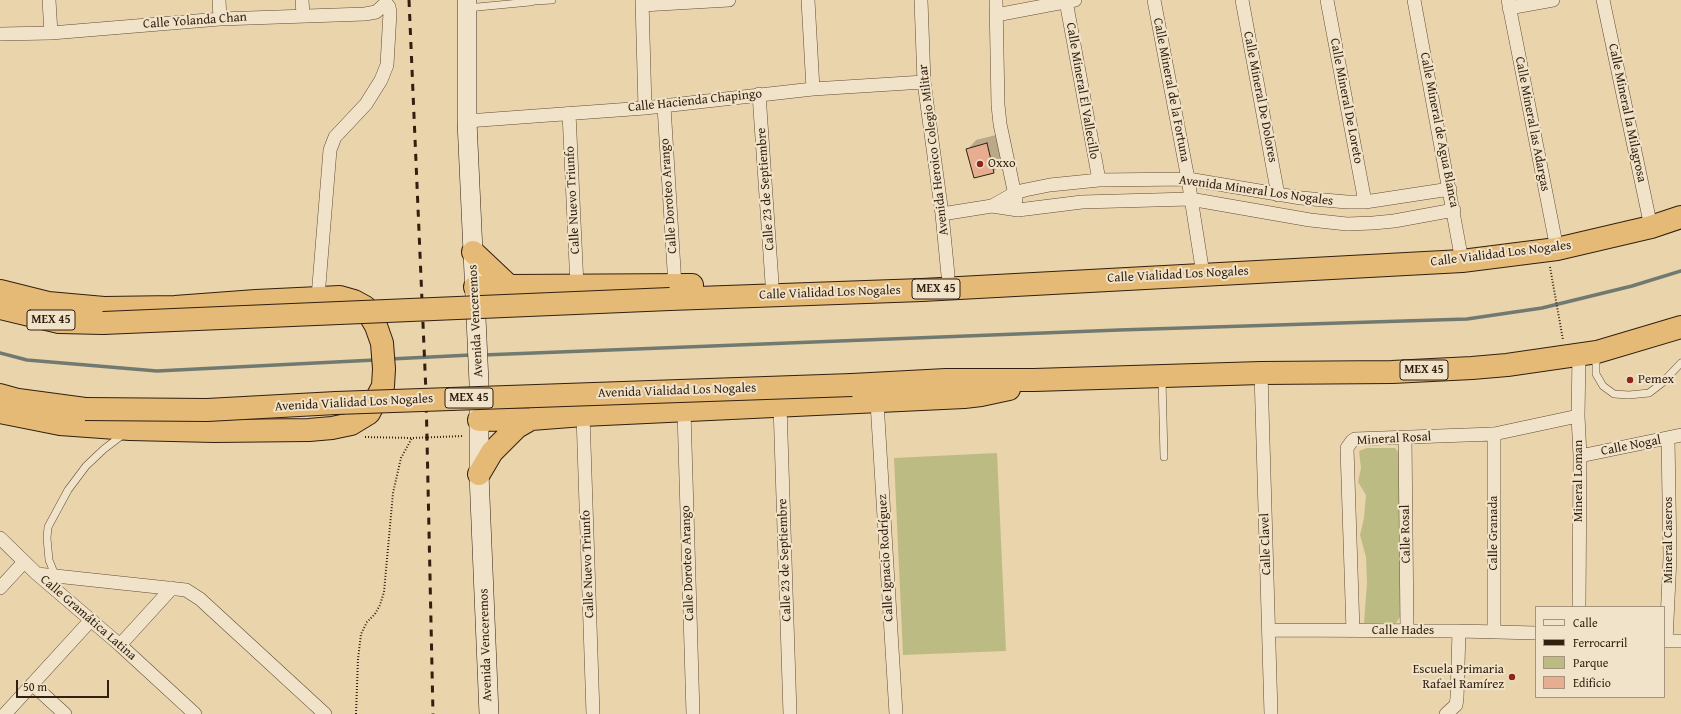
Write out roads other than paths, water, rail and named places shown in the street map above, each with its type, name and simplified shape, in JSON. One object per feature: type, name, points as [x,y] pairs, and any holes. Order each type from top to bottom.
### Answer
[{"type":"highway","name":"Calle Vialidad Los Nogales","points":[[672,293],[922,290],[1203,274],[1553,257],[1681,217]]},
{"type":"highway","points":[[473,252],[509,286]]},
{"type":"highway","points":[[475,287],[577,286],[672,293],[772,283],[948,275],[989,275],[1070,282]]},
{"type":"highway","points":[[0,291],[48,303],[104,308],[175,307],[318,297],[340,297],[354,301],[365,307],[376,326],[382,343],[384,369],[383,386],[369,413],[351,424],[332,428],[309,430],[222,431],[130,429],[60,424],[0,412]]},
{"type":"highway","name":"MEX 45","points":[[0,308],[59,322],[103,324],[672,293]]},
{"type":"highway","name":"MEX 45","points":[[1034,380],[1261,373],[1392,372],[1472,368],[1588,354],[1681,327]]},
{"type":"highway","name":"Avenida Vialidad Los Nogales","points":[[0,395],[18,400],[85,409],[207,410],[336,403],[852,385],[946,380],[1034,380]]},
{"type":"highway","points":[[479,427],[531,419],[583,415],[780,405],[877,402],[981,395],[1001,392],[1034,380]]},
{"type":"highway","points":[[479,474],[492,452],[517,427],[531,419]]},
{"type":"street","points":[[49,0],[51,33]]},
{"type":"street","points":[[219,0],[220,19]]},
{"type":"street","points":[[302,0],[303,15]]},
{"type":"street","points":[[645,108],[642,2],[729,0]]},
{"type":"street","points":[[808,0],[813,89]]},
{"type":"street","name":"Avenida Heroico Colegio Militar","points":[[921,0],[924,82],[942,214],[948,275]]},
{"type":"street","points":[[996,0],[998,105],[1000,124],[1018,210]]},
{"type":"street","name":"Calle Mineral de la Fortuna","points":[[1154,0],[1188,179],[1203,274]]},
{"type":"street","name":"Calle Mineral De Dolores","points":[[1242,0],[1278,195]]},
{"type":"street","name":"Calle Mineral De Loreto","points":[[1327,0],[1365,202]]},
{"type":"street","name":"Calle Mineral de Agua Blanca","points":[[1414,0],[1450,188],[1462,261]]},
{"type":"street","points":[[1509,4],[1554,0]]},
{"type":"street","name":"Calle Mineral la Milagrosa","points":[[1603,0],[1651,227]]},
{"type":"street","points":[[996,15],[1070,1]]},
{"type":"street","name":"Calle Mineral El Vallecillo","points":[[1070,1],[1099,180]]},
{"type":"street","points":[[318,297],[330,150],[335,137],[366,104],[379,84],[387,65],[390,12],[386,2]]},
{"type":"street","name":"Calle Yolanda Chan","points":[[0,34],[51,33],[220,19],[365,14],[376,12],[386,2]]},
{"type":"street","name":"Avenida Venceremos","points":[[467,4],[466,120],[479,383],[479,474],[489,714]]},
{"type":"street","name":"Calle Mineral las Adargas","points":[[1509,4],[1553,257]]},
{"type":"street","name":"Calle Hacienda Chapingo","points":[[466,120],[645,108],[759,94],[924,82]]},
{"type":"street","name":"Calle 23 de Septiembre","points":[[759,94],[772,283]]},
{"type":"street","name":"Calle Doroteo Arango","points":[[664,106],[672,293]]},
{"type":"street","name":"Calle Nuevo Triunfo","points":[[569,113],[577,286]]},
{"type":"street","name":"Avenida Mineral Los Nogales","points":[[992,206],[1015,193],[1050,185],[1099,180],[1188,179],[1278,195],[1333,201],[1365,202],[1450,188]]},
{"type":"street","points":[[942,214],[992,206],[1018,210],[1082,202],[1190,199],[1310,220],[1347,224],[1394,221],[1454,210]]},
{"type":"street","name":"Mineral Loman","points":[[1579,606],[1580,456],[1578,416],[1588,354]]},
{"type":"street","name":"Calle Clavel","points":[[1261,373],[1271,714]]},
{"type":"street","name":"Calle Ignacio Rodríguez","points":[[877,402],[896,714]]},
{"type":"street","name":"Calle 23 de Septiembre","points":[[780,405],[790,714]]},
{"type":"street","name":"Calle Doroteo Arango","points":[[684,411],[693,714]]},
{"type":"street","name":"Calle Nuevo Triunfo","points":[[583,415],[593,714]]},
{"type":"street","name":"Mineral Rosal","points":[[1354,631],[1347,448],[1349,444],[1355,439],[1494,434],[1578,416]]},
{"type":"street","name":"Calle Granada","points":[[1494,434],[1494,631]]},
{"type":"street","name":"Calle Nogal","points":[[1580,456],[1681,436]]},
{"type":"street","name":"Calle Rosal","points":[[1405,437],[1407,630]]},
{"type":"street","name":"Mineral Caseros","points":[[1665,641],[1676,557],[1668,439]]},
{"type":"street","name":"Calle Gramática Latina","points":[[0,538],[37,574],[90,621],[120,645],[195,714]]},
{"type":"street","points":[[0,588],[24,562]]},
{"type":"street","points":[[37,574],[186,590],[200,599],[325,714]]},
{"type":"street","points":[[120,645],[172,588]]},
{"type":"street","points":[[5,714],[90,621]]},
{"type":"street","name":"Calle Hades","points":[[1269,630],[1407,630],[1535,633]]},
{"type":"street","points":[[1446,714],[1456,705],[1459,631]]},
{"type":"street","points":[[1665,641],[1681,641]]},
{"type":"street","points":[[32,684],[65,714]]},
{"type":"lane","points":[[467,4],[552,0]]},
{"type":"lane","points":[[1588,354],[1602,386],[1614,394],[1629,395],[1649,393],[1662,383],[1681,363]]},
{"type":"lane","points":[[1162,377],[1164,457]]},
{"type":"lane","points":[[55,575],[49,560],[47,538],[48,527],[60,504],[86,466],[104,449],[130,429]]},
{"type":"waterway","points":[[483,355],[1119,330],[1467,319],[1542,308],[1632,286],[1681,271]]},
{"type":"waterway","points":[[0,353],[27,360],[157,371],[375,360]]},
{"type":"waterway","points":[[390,359],[471,355]]},
{"type":"railway","points":[[409,0],[426,393],[433,714]]},
{"type":"place","name":"Oxxo","points":[[980,164]]},
{"type":"place","name":"Pemex","points":[[1630,380]]},
{"type":"place","name":"Escuela Primaria Rafael Ramírez","points":[[1512,677]]}]
